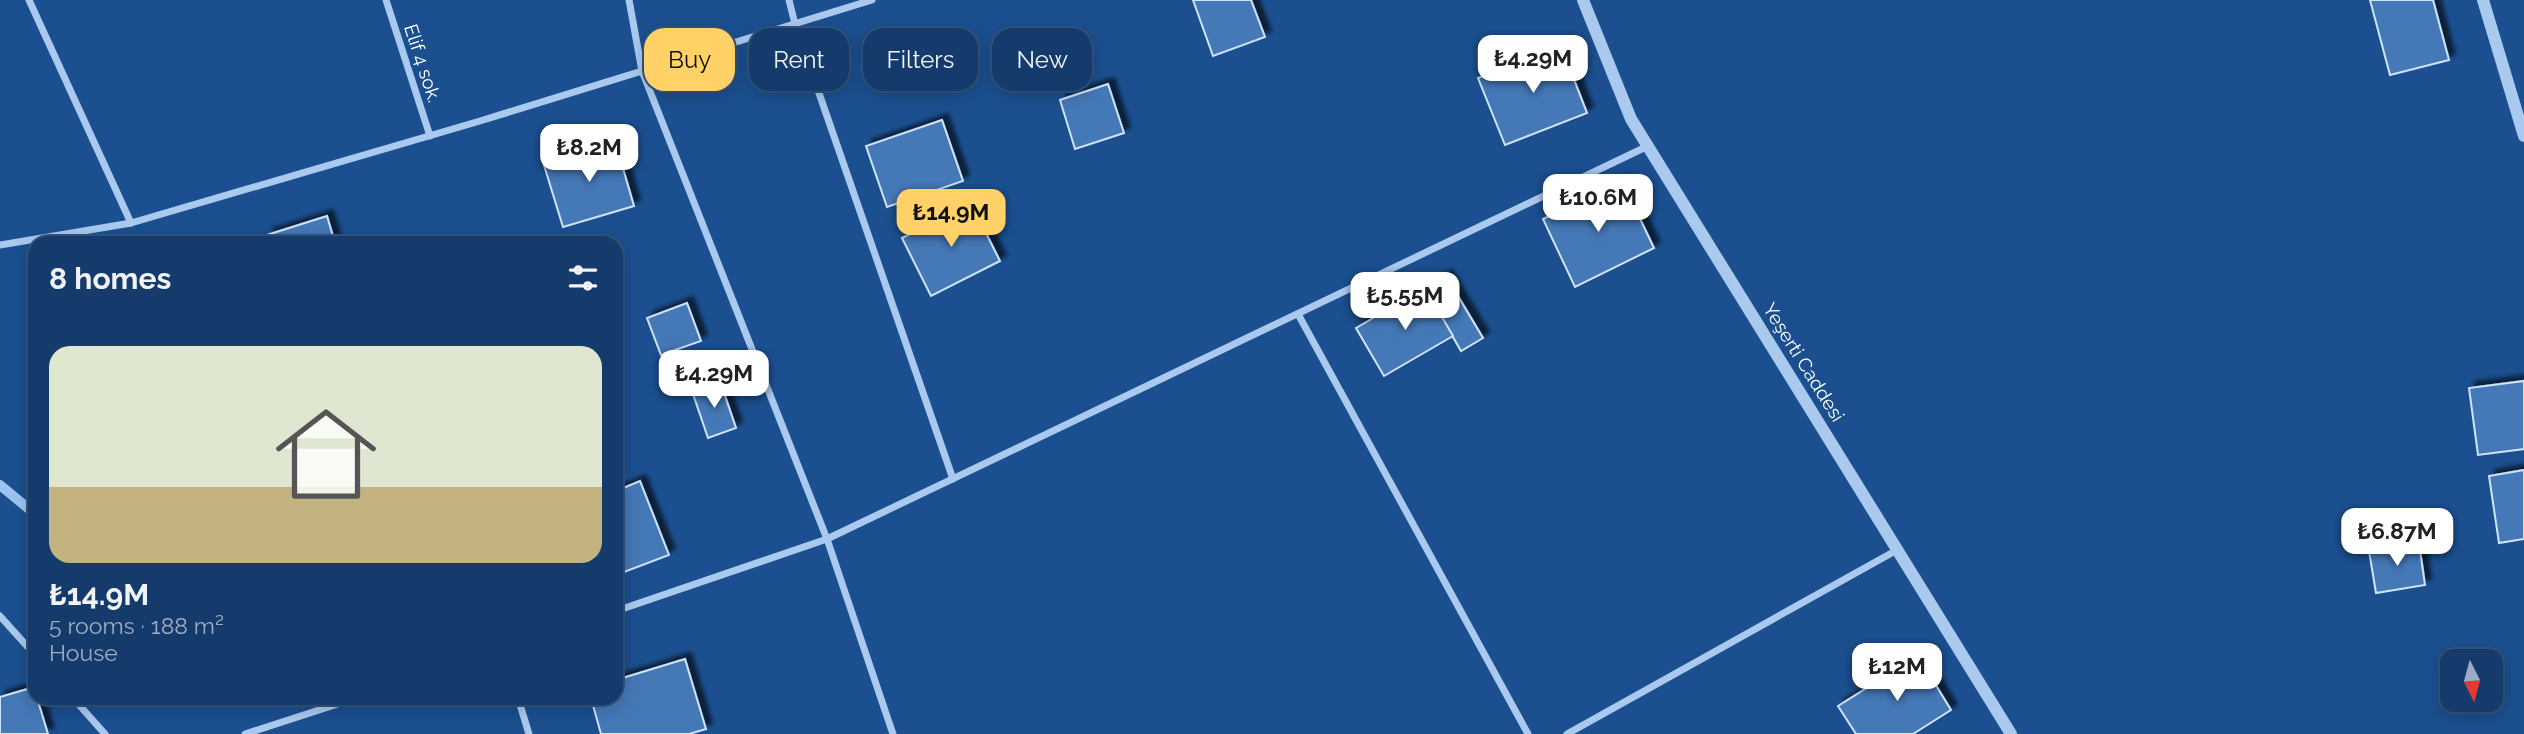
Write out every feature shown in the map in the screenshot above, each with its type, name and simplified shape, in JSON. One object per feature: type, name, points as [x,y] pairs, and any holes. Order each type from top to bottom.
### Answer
[{"type":"street","points":[[29,0],[131,223]]},
{"type":"street","name":"Elif 4 sok.","points":[[386,0],[430,136]]},
{"type":"street","points":[[629,0],[642,71],[827,540],[893,734]]},
{"type":"street","points":[[789,0],[953,479]]},
{"type":"street","points":[[57,236],[131,223],[430,136],[872,0]]},
{"type":"street","name":"Yeşerti Caddesi","points":[[1583,0],[1631,119],[2011,734]]},
{"type":"street","points":[[2483,0],[2524,136]]},
{"type":"street","points":[[623,609],[827,540],[1648,146]]},
{"type":"street","points":[[0,246],[28,241]]},
{"type":"street","points":[[1298,314],[1528,734]]},
{"type":"street","points":[[1567,734],[1897,550]]},
{"type":"street","points":[[0,616],[28,647]]},
{"type":"street","points":[[79,705],[105,734]]},
{"type":"street","points":[[245,734],[334,705]]},
{"type":"street","points":[[520,705],[528,734]]},
{"type":"building","points":[[1193,0],[1251,0],[1265,37],[1213,56]]},
{"type":"building","points":[[2370,0],[2433,0],[2449,60],[2390,75]]},
{"type":"building","points":[[1561,46],[1587,113],[1505,145],[1478,78]]},
{"type":"building","points":[[1108,84],[1124,133],[1075,149],[1060,100]]},
{"type":"building","points":[[942,120],[963,181],[887,207],[866,146]]},
{"type":"building","points":[[615,141],[634,206],[563,227],[543,162]]},
{"type":"building","points":[[1622,181],[1654,248],[1575,287],[1543,219]]},
{"type":"building","points":[[971,203],[1000,261],[931,296],[902,238]]},
{"type":"building","points":[[327,216],[333,236],[267,236]]},
{"type":"building","points":[[1446,276],[1483,338],[1461,351],[1425,288]]},
{"type":"building","points":[[1425,288],[1453,336],[1384,376],[1356,328]]},
{"type":"building","points":[[687,303],[701,341],[661,355],[647,318]]},
{"type":"building","points":[[720,381],[736,428],[708,438],[692,391]]},
{"type":"building","points":[[2524,381],[2524,449],[2478,455],[2469,388]]},
{"type":"building","points":[[2524,470],[2524,539],[2499,543],[2489,476]]},
{"type":"building","points":[[640,481],[669,555],[623,572],[623,488]]},
{"type":"building","points":[[2419,543],[2425,585],[2376,593],[2369,551]]},
{"type":"building","points":[[1918,656],[1951,710],[1913,734],[1856,734],[1838,706]]},
{"type":"building","points":[[685,659],[706,729],[689,734],[601,734],[593,705],[623,705],[623,678]]},
{"type":"building","points":[[28,689],[28,705],[39,705],[48,734],[0,734],[0,697]]},
{"type":"waterway","points":[[0,485],[28,508]]}]
